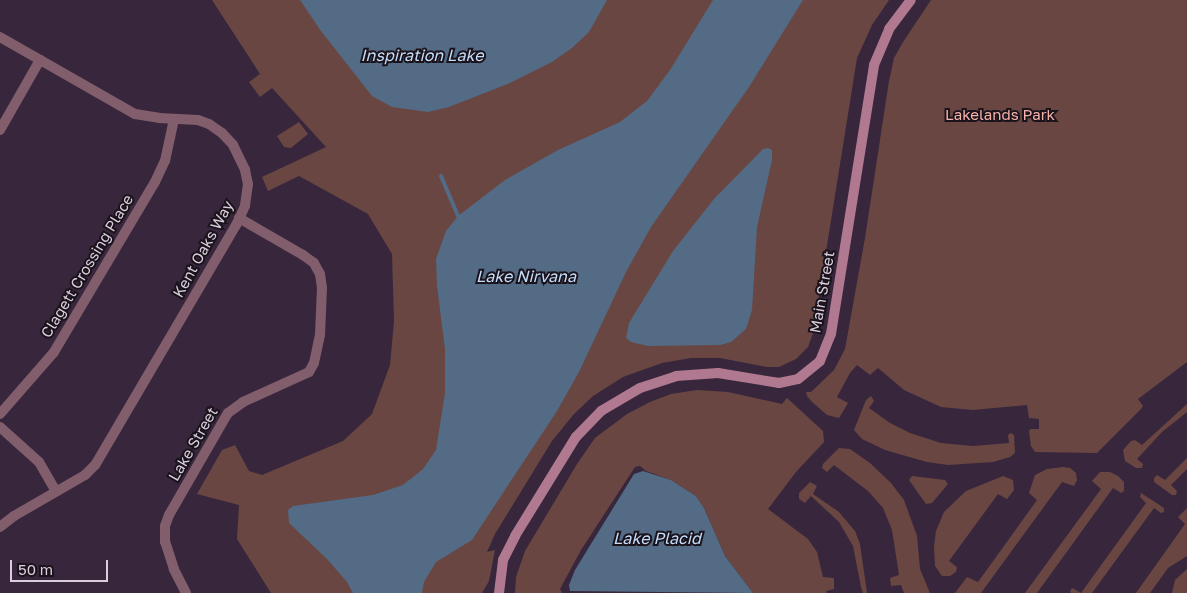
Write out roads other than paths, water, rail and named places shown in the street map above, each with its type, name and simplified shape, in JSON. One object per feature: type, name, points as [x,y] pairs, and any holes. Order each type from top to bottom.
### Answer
[{"type":"street","name":"Main Street","points":[[499,593],[503,560],[515,536],[576,437],[601,411],[640,388],[676,376],[718,373],[779,383],[798,378],[820,361],[831,334],[877,53],[889,30],[911,0]]},
{"type":"street","name":"Kent Oaks Way","points":[[0,37],[134,114],[198,120],[209,124],[222,133],[233,145],[245,170],[248,184],[246,199],[239,218],[102,454],[90,470],[14,516],[0,527]]},
{"type":"street","points":[[0,130],[40,60]]},
{"type":"street","name":"Clagett Crossing Place","points":[[0,414],[54,352],[155,182],[165,161],[174,119]]},
{"type":"street","name":"Lake Street","points":[[186,593],[174,569],[165,542],[165,526],[169,515],[228,413],[243,402],[309,372],[314,363],[320,335],[322,288],[320,274],[314,263],[239,218]]},
{"type":"street","points":[[0,427],[39,462],[56,492]]},
{"type":"water","name":"Inspiration Lake","points":[[300,0],[607,0],[589,32],[572,48],[552,62],[510,83],[449,107],[428,112],[392,107],[372,96],[321,31]]},
{"type":"water","name":"Lake Nirvana","points":[[713,0],[803,0],[749,87],[651,227],[626,272],[579,372],[557,411],[472,540],[436,562],[424,582],[422,593],[353,593],[347,582],[327,559],[289,523],[288,510],[293,506],[373,495],[403,485],[423,469],[436,450],[445,393],[445,349],[437,286],[436,259],[446,231],[458,216],[505,180],[558,150],[620,122],[647,101],[670,70]]},
{"type":"water","points":[[768,148],[772,150],[772,160],[757,227],[752,310],[746,329],[731,342],[720,345],[648,346],[631,342],[626,338],[629,323],[673,251],[714,199],[763,149]]},
{"type":"water","name":"Lake Placid","points":[[643,471],[671,480],[696,496],[704,508],[725,556],[753,593],[570,591],[569,585],[575,570],[634,474]]},
{"type":"waterway","points":[[441,176],[458,216]]},
{"type":"park label","name":"Lakelands Park","points":[[1000,115]]}]
